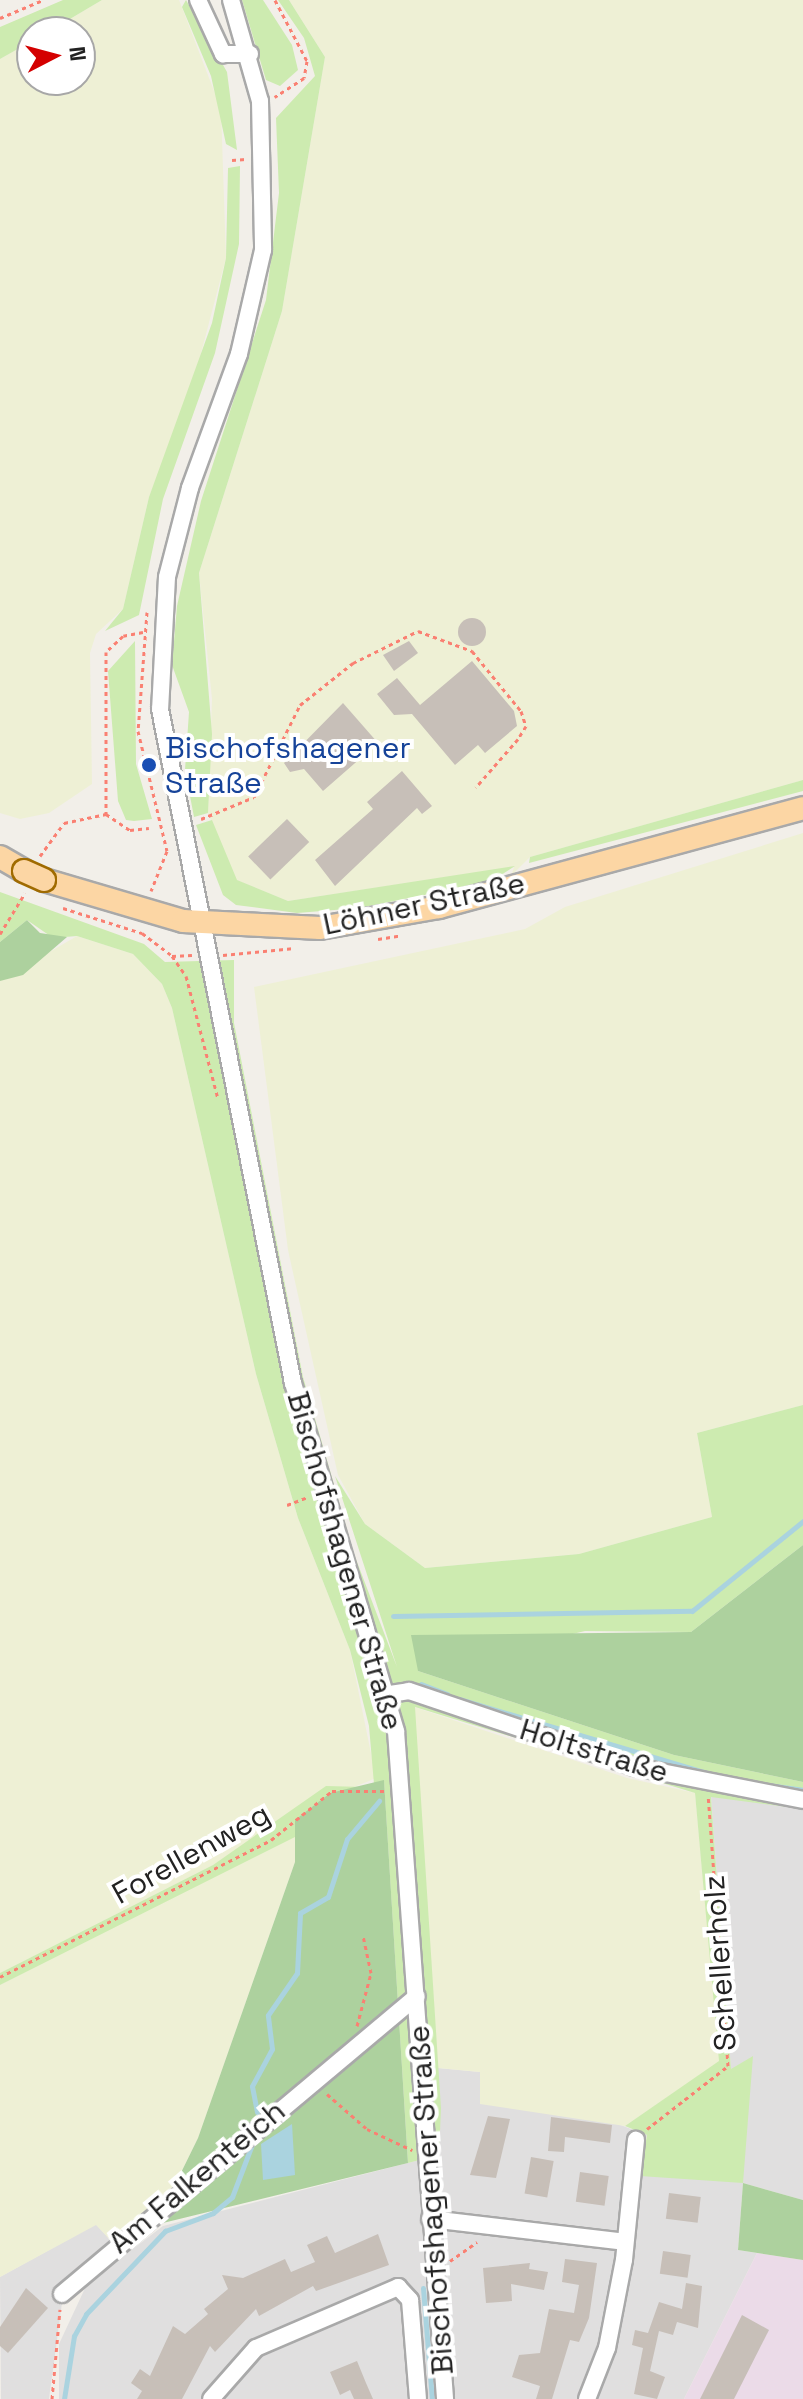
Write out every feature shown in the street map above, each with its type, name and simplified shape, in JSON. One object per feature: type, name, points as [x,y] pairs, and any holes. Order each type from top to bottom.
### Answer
[{"type":"main road","name":"Löhner Straße","points":[[0,857],[34,876],[199,923],[320,928],[381,919],[803,808]]},
{"type":"street","points":[[198,0],[223,54],[250,54]]},
{"type":"street","name":"Bischofshagener Straße","points":[[231,0],[250,54],[260,101],[266,192],[255,300],[190,488],[160,632],[163,734],[293,1383],[323,1492],[390,1694],[403,1789],[433,2267],[445,2399]]},
{"type":"street","name":"Holtstraße","points":[[390,1694],[409,1691],[708,1784],[803,1800]]},
{"type":"street","name":"Am Falkenteich","points":[[62,2294],[362,2037],[417,1996]]},
{"type":"street","points":[[587,2399],[607,2348],[625,2242],[636,2140]]},
{"type":"street","points":[[430,2219],[496,2224],[625,2242]]},
{"type":"street","points":[[211,2399],[256,2348],[398,2287],[410,2300],[418,2399]]},
{"type":"path","points":[[0,18],[43,0]]},
{"type":"path","points":[[260,101],[287,93],[304,78],[307,61],[275,0]]},
{"type":"path","points":[[201,819],[254,797],[300,705],[353,663],[418,631],[472,651],[521,711],[526,726],[476,787]]},
{"type":"path","points":[[145,632],[123,636],[106,652],[106,814],[130,830],[149,828]]},
{"type":"path","points":[[51,903],[142,933],[172,956],[186,976],[220,1108]]},
{"type":"path","points":[[287,1505],[323,1492]]},
{"type":"path","name":"Schellerholz","points":[[636,2140],[728,2066],[708,1784]]},
{"type":"path","name":"Forellenweg","points":[[0,1977],[271,1840],[332,1791],[403,1789]]},
{"type":"path","points":[[362,2037],[355,2020],[371,1973],[363,1935]]},
{"type":"path","points":[[312,2080],[367,2129],[413,2150]]},
{"type":"path","points":[[433,2267],[496,2224]]},
{"type":"path","points":[[52,2399],[62,2294]]},
{"type":"shaded area","points":[[711,1796],[803,1809],[803,2200],[743,2183],[738,2250],[757,2253],[684,2399],[59,2399],[59,2344],[87,2284],[163,2226],[439,2155],[438,2068],[480,2072],[647,2135],[642,2154],[752,2057],[731,2070]]},
{"type":"shaded area","points":[[96,2224],[112,2242],[64,2288],[49,2399],[1,2399],[0,2277]]},
{"type":"shaded area","points":[[757,2253],[803,2260],[803,2399],[684,2399]]},
{"type":"green space","points":[[63,0],[102,0],[75,16],[26,16]]},
{"type":"green space","points":[[102,0],[179,0],[221,109],[226,258],[190,395],[149,497],[123,609],[96,634],[90,653],[92,784],[49,813],[20,819],[0,813],[0,59],[16,50],[16,96],[96,96],[96,16],[75,16]]},
{"type":"green space","points":[[186,0],[227,72],[237,150],[226,144],[211,76],[182,7]]},
{"type":"green space","points":[[242,0],[263,0],[292,45],[298,70],[280,86],[266,80]]},
{"type":"green space","points":[[278,0],[289,0],[325,57],[282,311],[199,573],[212,734],[208,813],[194,817],[185,770],[189,712],[172,665],[177,606],[201,501],[266,300],[279,193],[276,118],[315,76],[304,38]]},
{"type":"green space","points":[[289,0],[803,0],[803,780],[530,857],[511,876],[514,867],[288,901],[236,880],[208,813],[212,699],[199,573],[282,311],[325,57]]},
{"type":"green space","points":[[16,20],[16,50],[0,59],[0,27]]},
{"type":"green space","points":[[240,166],[239,244],[215,353],[163,499],[139,615],[105,631],[123,609],[149,497],[212,323],[226,258],[228,168]]},
{"type":"green space","points":[[135,641],[136,764],[152,819],[134,821],[126,820],[118,801],[108,671]]},
{"type":"green space","points":[[803,780],[803,791],[529,863],[530,857]]},
{"type":"green space","points":[[212,820],[237,880],[288,901],[515,866],[490,882],[359,908],[297,913],[236,905],[223,895],[196,825]]},
{"type":"green space","points":[[803,833],[803,1405],[697,1433],[712,1517],[579,1554],[425,1568],[365,1524],[338,1475],[288,1250],[254,987],[525,929],[565,907]]},
{"type":"green space","points":[[0,892],[144,944],[165,962],[234,960],[234,1023],[303,1377],[354,1554],[397,1667],[335,1476],[365,1524],[425,1568],[579,1554],[712,1517],[697,1433],[803,1405],[803,1545],[691,1632],[585,1631],[418,1671],[674,1755],[803,1782],[803,1809],[711,1797],[731,2069],[753,2056],[743,2183],[640,2176],[647,2135],[625,2126],[719,2061],[695,1793],[415,1707],[441,2108],[439,2155],[408,2163],[384,1781],[374,1784],[369,1726],[350,1650],[298,1518],[256,1374],[172,1008],[162,984],[133,954],[77,936],[53,938],[27,920],[0,942]]},
{"type":"green space","points":[[27,920],[40,933],[67,937],[23,975],[0,981],[0,942]]},
{"type":"green space","points":[[77,936],[133,954],[162,984],[172,1008],[256,1374],[298,1518],[350,1650],[376,1778],[289,1814],[213,1865],[0,1973],[0,981]]},
{"type":"green space","points":[[803,1545],[803,1782],[674,1755],[418,1671],[411,1635],[691,1632]]},
{"type":"green space","points":[[414,1707],[627,1778],[695,1793],[720,2061],[625,2126],[480,2104],[480,2072],[438,2068]]},
{"type":"green space","points":[[384,1780],[408,2163],[122,2233],[172,2191],[198,2138],[295,1862],[295,1820],[330,1793]]},
{"type":"green space","points":[[326,1786],[364,1787],[330,1793],[296,1820],[295,1837],[0,1985],[0,1973],[213,1865]]},
{"type":"green space","points":[[285,1837],[295,1837],[295,1862],[198,2138],[172,2191],[112,2242],[96,2225],[0,2277],[0,1985]]},
{"type":"green space","points":[[743,2183],[803,2200],[803,2260],[738,2250]]},
{"type":"water","points":[[292,2124],[295,2175],[263,2180],[261,2144]]},
{"type":"building","points":[[472,618],[482,622],[486,632],[482,642],[472,646],[462,642],[458,632],[462,622]]},
{"type":"building","points":[[409,641],[418,653],[394,671],[383,655]]},
{"type":"building","points":[[472,661],[514,711],[517,726],[485,753],[478,745],[455,765],[412,714],[394,715],[377,694],[397,678],[420,705]]},
{"type":"building","points":[[343,703],[378,743],[323,791],[304,769],[290,772],[284,763]]},
{"type":"building","points":[[402,771],[432,806],[422,814],[417,808],[335,886],[315,860],[373,809],[367,802]]},
{"type":"building","points":[[287,819],[309,842],[270,880],[248,857]]},
{"type":"building","points":[[488,2116],[510,2119],[496,2178],[470,2175]]},
{"type":"building","points":[[551,2117],[612,2125],[610,2143],[565,2137],[564,2152],[548,2151]]},
{"type":"building","points":[[531,2157],[554,2161],[547,2197],[525,2193]]},
{"type":"building","points":[[580,2172],[609,2176],[605,2206],[576,2202]]},
{"type":"building","points":[[669,2193],[701,2197],[698,2223],[666,2219]]},
{"type":"building","points":[[378,2234],[389,2265],[316,2291],[313,2286],[259,2316],[256,2309],[215,2352],[210,2346],[182,2399],[137,2399],[142,2391],[131,2383],[140,2369],[150,2376],[173,2326],[185,2334],[208,2314],[204,2309],[228,2289],[222,2275],[243,2278],[285,2259],[291,2272],[315,2262],[307,2245],[327,2236],[335,2253]]},
{"type":"building","points":[[663,2251],[691,2255],[688,2278],[660,2274]]},
{"type":"building","points":[[565,2259],[597,2263],[589,2318],[579,2342],[570,2340],[552,2399],[536,2399],[540,2386],[512,2377],[519,2355],[540,2353],[549,2309],[574,2313],[579,2285],[562,2282]]},
{"type":"building","points":[[530,2263],[529,2269],[548,2272],[544,2290],[511,2284],[512,2301],[486,2303],[483,2268]]},
{"type":"building","points":[[686,2283],[702,2286],[698,2328],[677,2322],[673,2335],[659,2331],[650,2371],[665,2377],[657,2399],[634,2394],[643,2348],[632,2345],[635,2330],[648,2333],[659,2302],[682,2309]]},
{"type":"building","points":[[26,2288],[48,2308],[8,2353],[0,2346],[0,2327]]},
{"type":"building","points":[[742,2315],[769,2330],[734,2399],[700,2399]]},
{"type":"building","points":[[357,2361],[373,2399],[354,2399],[350,2390],[340,2395],[330,2372]]},
{"type":"waterway","points":[[393,1616],[692,1611],[803,1521]]},
{"type":"waterway","points":[[421,1684],[447,1694]]},
{"type":"waterway","points":[[459,1699],[711,1774]]},
{"type":"waterway","points":[[768,1785],[803,1790]]},
{"type":"waterway","points":[[257,2112],[252,2086],[272,2049],[268,2015],[297,1973],[300,1913],[328,1897],[347,1839],[379,1801]]},
{"type":"waterway","points":[[64,2399],[74,2336],[86,2314],[165,2231],[213,2213],[232,2197],[254,2139]]},
{"type":"waterway","points":[[423,2288],[432,2399]]},
{"type":"place","name":"Bischofshagener Straße","points":[[149,765]]}]
